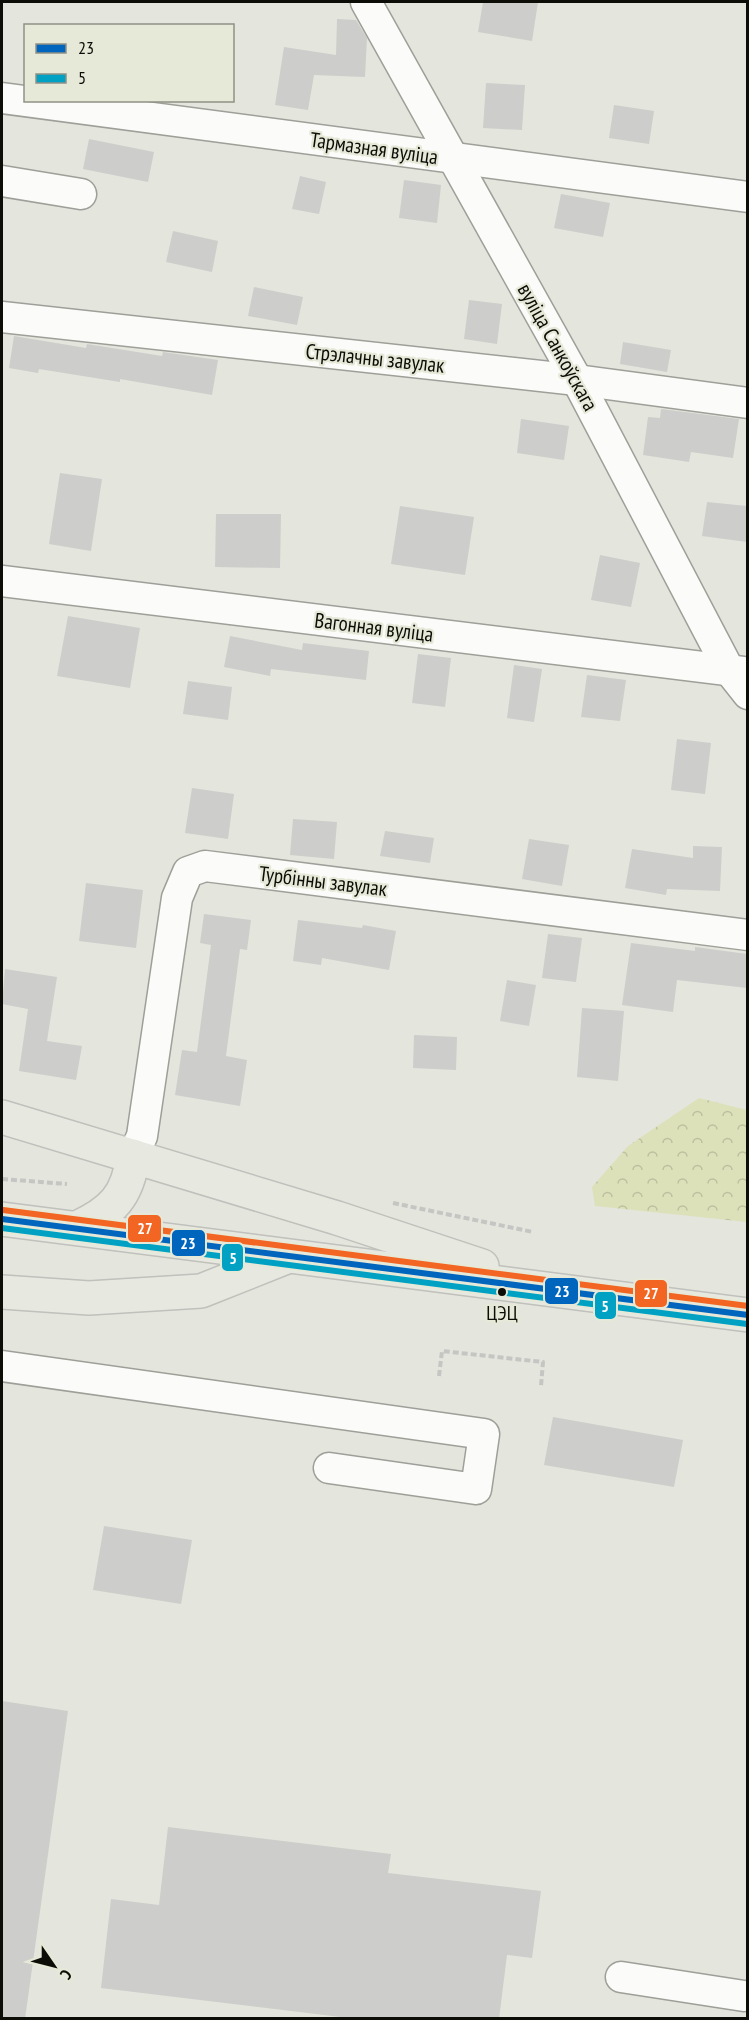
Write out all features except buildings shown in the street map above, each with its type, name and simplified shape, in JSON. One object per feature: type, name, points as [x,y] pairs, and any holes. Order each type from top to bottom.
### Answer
[{"type":"main road","points":[[2,1117],[337,1218],[547,1287]]},
{"type":"main road","points":[[77,1228],[101,1217],[117,1202],[128,1180],[133,1156]]},
{"type":"main road","points":[[2,1219],[285,1257],[547,1287],[747,1315]]},
{"type":"main road","points":[[2,1292],[89,1298],[201,1291],[285,1257]]},
{"type":"street","name":"вуліца Санкоўскага","points":[[366,2],[738,671],[747,694]]},
{"type":"street","name":"Тармазная вуліца","points":[[2,98],[24,101]]},
{"type":"street","name":"Тармазная вуліца","points":[[32,102],[747,197]]},
{"type":"street","points":[[2,182],[81,194]]},
{"type":"street","name":"Стрэлачны завулак","points":[[2,318],[577,380],[747,403]]},
{"type":"street","name":"Вагонная вуліца","points":[[2,581],[738,671]]},
{"type":"street","name":"Турбінны завулак","points":[[133,1156],[142,1136],[177,898],[188,872],[205,866],[747,935]]},
{"type":"street","points":[[2,1366],[484,1434],[476,1489],[328,1467]]},
{"type":"street","points":[[621,1977],[744,1996]]},
{"type":"path","points":[[2,1179],[67,1184]]},
{"type":"path","points":[[439,1376],[442,1351],[543,1362],[541,1386]]},
{"type":"green space","points":[[699,1098],[747,1110],[747,1222],[595,1206],[592,1187],[628,1146]]},
{"type":"transit line","name":"27","points":[[3,1210],[748,1306]]},
{"type":"transit line","name":"23","points":[[2,1219],[748,1315]]},
{"type":"transit line","name":"5","points":[[2,1228],[747,1324]]},
{"type":"place","name":"ЦЭЦ","points":[[502,1292]]}]
